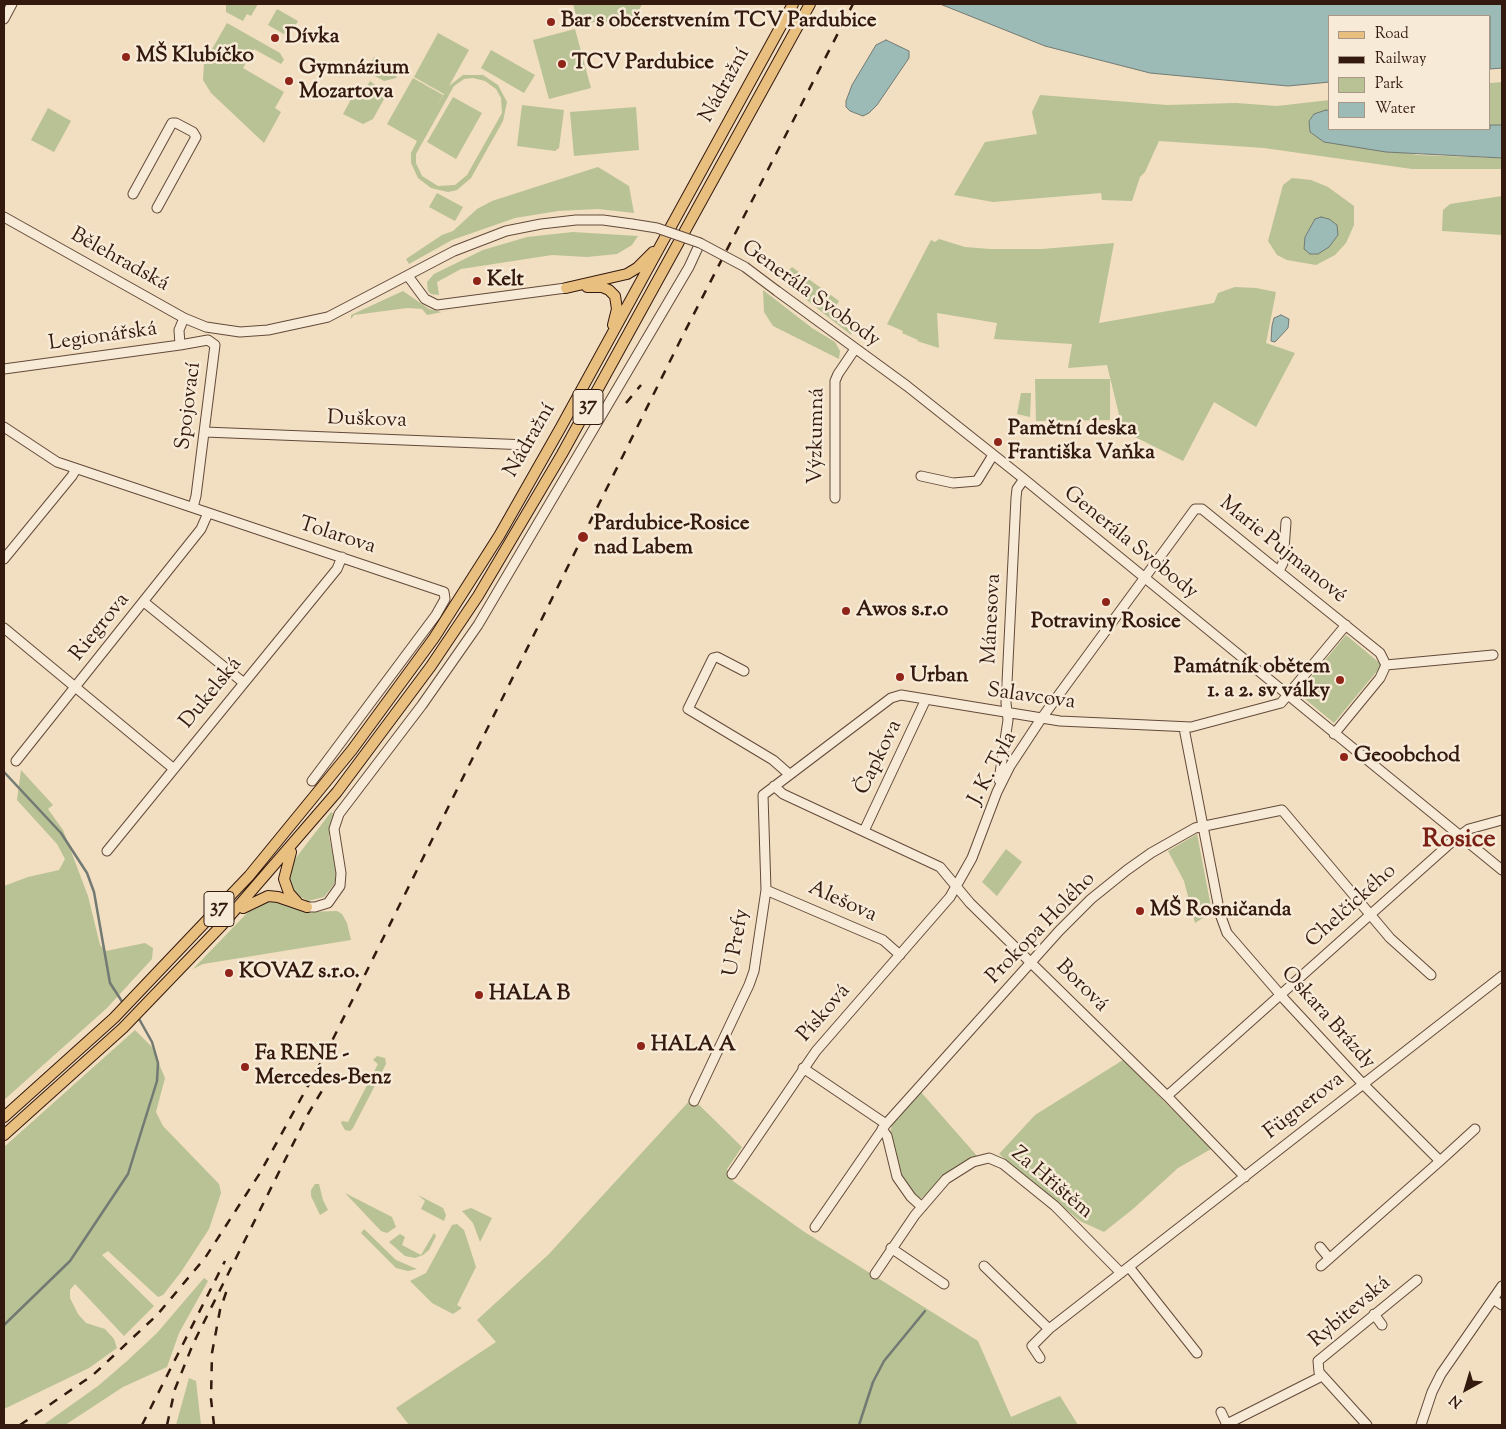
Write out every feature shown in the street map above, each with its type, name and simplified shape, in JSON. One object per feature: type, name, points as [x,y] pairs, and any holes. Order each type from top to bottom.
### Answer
[{"type":"main road","name":"Nádražní","points":[[4,1117],[114,1018],[239,888],[295,821],[397,690],[459,601],[499,536],[607,344],[793,4]]},
{"type":"main road","name":"Nádražní","points":[[293,845],[337,792],[432,666],[499,562],[567,445],[810,4]]},
{"type":"main road","points":[[566,288],[632,271],[641,265],[666,236]]},
{"type":"main road","points":[[566,288],[598,287],[609,290],[615,296],[617,309],[607,344]]},
{"type":"main road","points":[[293,845],[285,868],[285,884],[292,896],[307,907]]},
{"type":"main road","name":"37","points":[[4,1134],[123,1028],[148,1003],[234,913],[293,845]]},
{"type":"main road","points":[[234,913],[260,898],[268,896],[278,897],[307,907]]},
{"type":"street","points":[[4,19],[12,4]]},
{"type":"street","points":[[133,194],[172,123],[195,133],[196,137],[156,208]]},
{"type":"street","name":"Bělehradská","points":[[4,217],[184,318],[219,330],[248,332],[310,322],[338,312],[408,276]]},
{"type":"street","points":[[307,907],[316,907],[328,903],[340,886],[341,873],[334,829],[340,814],[422,705],[478,625],[689,267],[700,243],[663,230],[632,224],[603,220],[576,220],[514,229],[466,245],[408,276],[425,299],[437,305],[566,288]]},
{"type":"street","name":"Generála Svobody","points":[[700,243],[741,264],[925,400],[1502,870]]},
{"type":"street","name":"Legionářská","points":[[4,369],[180,345],[179,330],[184,318]]},
{"type":"street","name":"Spojovací","points":[[180,345],[208,340],[215,345],[196,496],[192,507]]},
{"type":"street","name":"Výzkumná","points":[[835,498],[835,381],[855,349]]},
{"type":"street","name":"Tolarova","points":[[4,427],[51,460],[440,589],[444,592],[446,596],[436,615],[312,781]]},
{"type":"street","name":"Duškova","points":[[205,432],[528,445]]},
{"type":"street","points":[[921,476],[953,483],[977,481],[993,455]]},
{"type":"street","points":[[4,559],[76,469]]},
{"type":"street","name":"Mánesova","points":[[997,792],[1008,713],[1016,498],[1017,489],[1024,479]]},
{"type":"street","name":"Marie Pujmanové","points":[[1143,577],[1193,510],[1198,507],[1279,570],[1380,653],[1386,664]]},
{"type":"street","name":"Riegrova","points":[[16,761],[201,529],[208,513]]},
{"type":"street","points":[[1279,570],[1284,555],[1286,522]]},
{"type":"street","name":"Dukelská","points":[[107,851],[337,569],[342,557]]},
{"type":"street","name":"J. K. Tyla","points":[[957,886],[972,858],[997,792],[1010,766],[1041,719],[1143,577]]},
{"type":"street","points":[[144,602],[244,683]]},
{"type":"street","name":"Salavcova","points":[[774,786],[891,698],[901,695],[1041,719],[1184,728],[1274,707],[1288,696],[1346,625]]},
{"type":"street","points":[[4,628],[174,769]]},
{"type":"street","points":[[1334,734],[1380,678],[1386,664],[1493,655]]},
{"type":"street","points":[[744,671],[717,657],[713,658],[688,709],[773,760],[789,774]]},
{"type":"street","name":"Čapkova","points":[[864,831],[926,699]]},
{"type":"street","name":"Oskara Brázdy","points":[[1184,728],[1220,914],[1227,933],[1280,995],[1401,1125],[1413,1132],[1440,1161]]},
{"type":"street","name":"Borová","points":[[774,786],[783,794],[940,867],[970,903],[1167,1096],[1245,1177]]},
{"type":"street","name":"U Prefy","points":[[694,1101],[752,978],[766,890],[762,798],[774,786]]},
{"type":"street","name":"Prokopa Holého","points":[[815,1226],[884,1127],[1074,915],[1127,870],[1178,836],[1202,825],[1282,810],[1390,938],[1431,976]]},
{"type":"street","name":"Chelčického","points":[[1167,1096],[1460,836],[1470,829],[1502,820]]},
{"type":"street","name":"Písková","points":[[732,1174],[803,1068],[945,904],[957,886]]},
{"type":"street","name":"Alešova","points":[[766,890],[883,940],[900,955]]},
{"type":"street","name":"Fügnerova","points":[[1040,1358],[1032,1346],[1049,1330],[1502,976]]},
{"type":"street","points":[[803,1068],[884,1127],[898,1177],[911,1197],[922,1206]]},
{"type":"street","points":[[1320,1266],[1475,1129]]},
{"type":"street","name":"Za Hřištěm","points":[[875,1274],[891,1248],[922,1206],[957,1171],[979,1160],[994,1160],[1009,1168],[1062,1212],[1121,1273]]},
{"type":"street","points":[[1320,1247],[1329,1258]]},
{"type":"street","points":[[891,1248],[944,1284]]},
{"type":"street","points":[[984,1266],[1049,1330]]},
{"type":"street","points":[[1129,1267],[1197,1353]]},
{"type":"street","name":"Rybitevská","points":[[1367,1425],[1322,1376],[1317,1365],[1321,1357],[1418,1280]]},
{"type":"street","points":[[1413,1425],[1422,1425],[1432,1392],[1441,1374],[1502,1286]]},
{"type":"street","points":[[1493,1299],[1502,1305]]},
{"type":"street","points":[[1374,1314],[1382,1325]]},
{"type":"street","name":"Rybitevská","points":[[1227,1424],[1322,1376]]},
{"type":"street","points":[[1221,1412],[1227,1424]]},
{"type":"green space","points":[[226,4],[258,4],[251,16],[247,14],[243,21],[226,12]]},
{"type":"green space","points":[[573,4],[642,4],[633,23],[578,22]]},
{"type":"green space","points":[[277,9],[298,21],[289,37],[268,25]]},
{"type":"green space","points":[[227,23],[280,53],[284,60],[281,64],[254,49],[243,68],[284,92],[275,108],[281,112],[264,143],[211,93],[203,80],[204,63]]},
{"type":"green space","name":"TCV Pardubice","points":[[575,29],[591,88],[549,99],[533,40]]},
{"type":"green space","points":[[438,33],[469,50],[449,86],[463,75],[483,75],[498,85],[507,102],[503,121],[471,178],[457,190],[448,192],[431,188],[418,178],[411,163],[411,153],[417,141],[387,124],[413,78],[443,95],[437,106],[444,94],[414,77]],"holes":[[[473,78],[485,81],[496,89],[501,98],[502,113],[467,175],[455,185],[438,186],[422,176],[416,163],[416,154],[454,86],[464,79]]]},
{"type":"green space","points":[[491,50],[535,75],[524,93],[481,68]]},
{"type":"green space","points":[[374,57],[397,70],[396,78],[384,81],[366,71]]},
{"type":"green space","points":[[370,81],[383,91],[384,99],[373,119],[363,124],[343,114],[355,92],[362,95]]},
{"type":"green space","points":[[1502,82],[1502,125],[1491,125],[1491,83]]},
{"type":"green space","points":[[1040,95],[1167,105],[1236,103],[1277,106],[1328,100],[1328,111],[1314,114],[1309,121],[1310,132],[1417,155],[1502,158],[1502,169],[1412,169],[1264,148],[1159,141],[1145,172],[1140,177],[1132,201],[1102,200],[1101,193],[993,202],[954,195],[985,142],[1037,134],[1032,112]]},
{"type":"green space","points":[[453,97],[482,113],[456,159],[427,142]]},
{"type":"green space","points":[[522,105],[564,110],[559,148],[555,151],[517,146]]},
{"type":"green space","points":[[636,107],[639,150],[574,156],[570,112]]},
{"type":"green space","points":[[48,108],[71,121],[54,152],[31,140]]},
{"type":"green space","points":[[598,167],[629,186],[634,213],[598,209],[558,211],[515,218],[452,240],[409,264],[406,259],[442,235],[453,231],[477,209],[492,201]]},
{"type":"green space","points":[[1292,178],[1311,180],[1328,187],[1354,206],[1354,225],[1346,243],[1335,255],[1316,265],[1287,260],[1277,255],[1268,241],[1283,185]],"holes":[[[1315,219],[1318,254],[1311,254],[1305,237]]]},
{"type":"green space","points":[[437,193],[463,207],[455,221],[429,207]]},
{"type":"green space","points":[[1502,196],[1502,235],[1442,231],[1443,210],[1450,204]]},
{"type":"green space","points":[[573,232],[638,236],[632,245],[617,254],[587,257],[552,255],[461,269],[437,282],[439,295],[431,294],[428,291],[427,282],[434,274],[483,250],[527,237]]},
{"type":"green space","points":[[939,239],[965,247],[990,249],[1042,249],[1114,243],[1099,323],[1214,303],[1218,293],[1235,287],[1256,288],[1276,292],[1266,343],[1295,353],[1256,427],[1214,402],[1183,461],[1123,431],[1107,365],[1068,368],[1072,344],[994,339],[997,323],[937,313],[939,348],[917,341],[902,333],[903,331],[887,324],[931,240],[935,242]]},
{"type":"green space","points":[[792,267],[839,301],[834,310],[841,323],[852,332],[851,335],[780,279]]},
{"type":"green space","points":[[763,290],[812,328],[835,342],[840,351],[839,359],[773,326],[764,312]]},
{"type":"green space","points":[[403,291],[429,309],[441,312],[457,309],[427,315],[422,309],[407,308],[354,315],[351,319],[351,315]]},
{"type":"green space","points":[[1035,379],[1110,379],[1110,420],[1036,421]]},
{"type":"green space","points":[[1021,393],[1031,393],[1030,417],[1017,414]]},
{"type":"green space","points":[[1346,635],[1382,665],[1334,723],[1298,693]]},
{"type":"green space","points":[[21,770],[53,805],[48,809],[63,830],[88,896],[100,945],[106,951],[145,943],[153,948],[152,959],[107,1008],[4,1100],[4,886],[28,877],[59,870],[65,859],[57,844],[17,800]]},
{"type":"green space","points":[[331,812],[334,814],[329,836],[336,871],[335,883],[324,897],[308,901],[295,894],[289,885],[288,875],[292,863]]},
{"type":"green space","points":[[1197,834],[1212,912],[1195,923],[1184,881],[1168,851]]},
{"type":"green space","points":[[1006,849],[1022,862],[997,896],[982,882]]},
{"type":"green space","points":[[268,899],[285,902],[296,909],[307,912],[337,911],[342,914],[347,923],[351,940],[203,964],[193,969],[250,910]]},
{"type":"green space","points":[[135,1030],[152,1047],[165,1078],[156,1112],[163,1126],[219,1184],[221,1193],[209,1229],[181,1272],[163,1295],[158,1297],[108,1251],[102,1255],[154,1306],[124,1336],[75,1284],[70,1290],[70,1298],[78,1314],[86,1323],[105,1329],[114,1339],[117,1348],[89,1368],[4,1409],[4,1147]]},
{"type":"green space","points":[[377,1056],[385,1058],[386,1064],[353,1128],[350,1131],[345,1130],[341,1123],[342,1121],[348,1122],[378,1064],[373,1060]]},
{"type":"green space","points":[[1123,1060],[1211,1149],[1178,1168],[1133,1209],[1104,1232],[1080,1221],[999,1154],[1035,1115]]},
{"type":"green space","points":[[920,1091],[978,1157],[920,1199],[916,1198],[898,1173],[890,1134],[892,1124]]},
{"type":"green space","points":[[692,1098],[742,1147],[727,1169],[733,1181],[803,1231],[978,1341],[1011,1417],[1060,1396],[1078,1425],[409,1425],[396,1408],[496,1342],[477,1320],[549,1254]]},
{"type":"green space","points":[[315,1184],[319,1184],[328,1210],[320,1215],[311,1196],[311,1190]]},
{"type":"green space","points":[[345,1193],[392,1217],[396,1227],[387,1233],[381,1231]]},
{"type":"green space","points":[[418,1195],[443,1208],[446,1215],[444,1221],[421,1209],[425,1201]]},
{"type":"green space","points":[[471,1208],[492,1218],[480,1242],[473,1223],[462,1211]]},
{"type":"green space","points":[[457,1224],[464,1230],[476,1267],[457,1305],[462,1308],[453,1314],[432,1303],[410,1281],[426,1273],[452,1225]]},
{"type":"green space","points":[[364,1229],[396,1260],[417,1269],[408,1271],[396,1268],[361,1233]]},
{"type":"green space","points":[[434,1233],[436,1236],[429,1250],[423,1255],[415,1258],[405,1256],[389,1242],[400,1234],[405,1237],[402,1245],[421,1255]]},
{"type":"green space","points":[[204,1278],[208,1281],[179,1333],[167,1367],[123,1387],[65,1425],[43,1425],[98,1386],[127,1361],[157,1333]]},
{"type":"green space","points":[[189,1378],[196,1381],[201,1425],[176,1425]]},
{"type":"water","points":[[940,4],[1502,4],[1502,68],[1491,69],[1491,15],[1328,15],[1328,82],[1288,86],[1150,73],[1045,46]]},
{"type":"water","points":[[886,40],[909,51],[909,58],[877,105],[869,113],[863,116],[850,111],[846,107],[846,101],[852,85],[876,45]]},
{"type":"water","points":[[1328,110],[1328,130],[1491,130],[1491,125],[1502,125],[1502,158],[1386,152],[1324,142],[1310,132],[1309,121],[1314,114]]},
{"type":"water","points":[[1321,217],[1329,219],[1337,225],[1338,235],[1329,247],[1318,254],[1310,254],[1304,249],[1305,237],[1315,219]]},
{"type":"water","points":[[1281,315],[1289,319],[1288,328],[1275,342],[1271,341],[1274,318]]},
{"type":"waterway","points":[[4,772],[61,833],[87,873],[94,892],[110,983],[123,1003]]},
{"type":"waterway","points":[[4,1325],[70,1261],[128,1174],[157,1081],[158,1063],[152,1042],[138,1017]]},
{"type":"waterway","points":[[859,1425],[873,1382],[884,1361],[925,1311]]},
{"type":"railway","points":[[20,1425],[93,1375],[157,1315],[205,1258],[260,1173],[326,1053],[681,339],[853,4]]},
{"type":"railway","points":[[626,403],[641,385]]},
{"type":"railway","points":[[167,1425],[175,1389],[193,1344],[308,1114],[326,1084]]},
{"type":"railway","points":[[142,1425],[225,1261]]},
{"type":"railway","points":[[214,1425],[211,1399],[212,1353],[220,1310],[229,1284]]},
{"type":"place","name":"Bar s občerstvením TCV Pardubice","points":[[551,22]]},
{"type":"place","name":"Dívka","points":[[275,38]]},
{"type":"place","name":"MŠ Klubíčko","points":[[126,57]]},
{"type":"place","name":"TCV Pardubice","points":[[562,64]]},
{"type":"place","name":"Gymnázium Mozartova","points":[[289,81]]},
{"type":"place","name":"Kelt","points":[[477,281]]},
{"type":"place","name":"Pamětní deska Františka Vaňka","points":[[998,442]]},
{"type":"place","name":"Pardubice-Rosice nad Labem","points":[[583,537]]},
{"type":"place","name":"Potraviny Rosice","points":[[1106,602]]},
{"type":"place","name":"Awos s.r.o","points":[[846,611]]},
{"type":"place","name":"Urban","points":[[900,677]]},
{"type":"place","name":"Památník obětem 1. a 2. sv války","points":[[1340,680]]},
{"type":"place","name":"Geoobchod","points":[[1344,757]]},
{"type":"place","name":"MŠ Rosničanda","points":[[1140,911]]},
{"type":"place","name":"KOVAZ s.r.o.","points":[[229,973]]},
{"type":"place","name":"HALA B","points":[[479,995]]},
{"type":"place","name":"HALA A","points":[[641,1046]]},
{"type":"place","name":"Fa RENE - Mercedes-Benz","points":[[245,1067]]},
{"type":"district","name":"Rosice","points":[[1459,842]]}]
